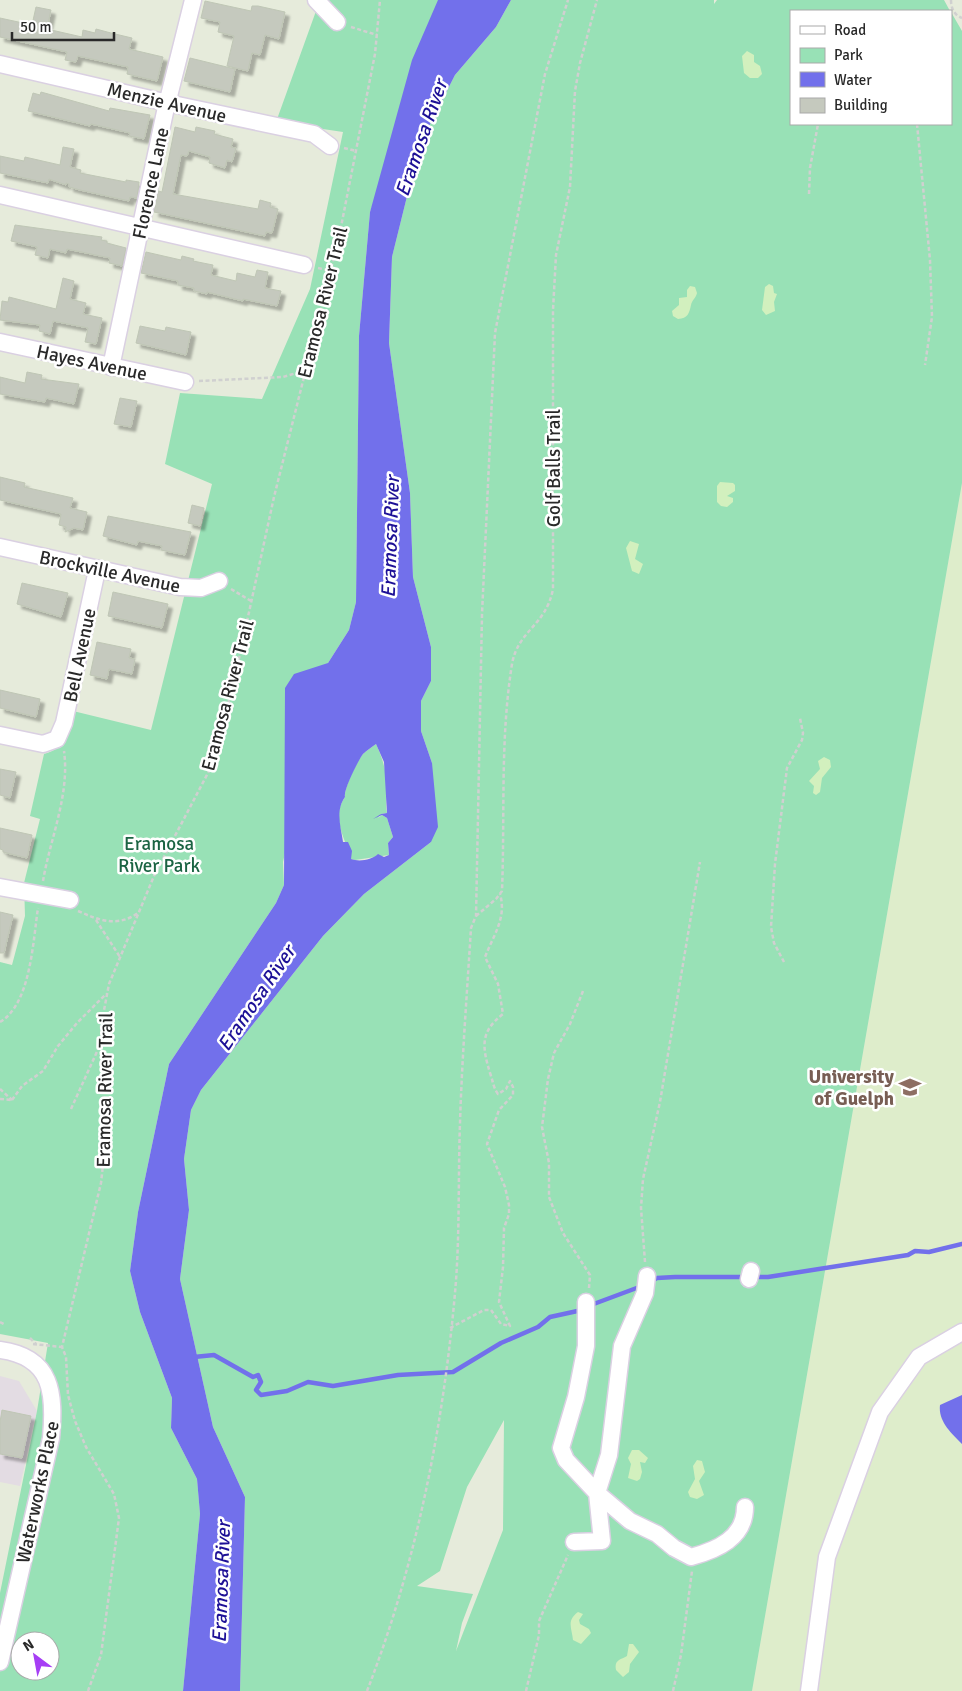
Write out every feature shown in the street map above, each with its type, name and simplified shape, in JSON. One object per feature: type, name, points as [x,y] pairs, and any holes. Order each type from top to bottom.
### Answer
[{"type":"street","name":"Florence Lane","points":[[111,367],[168,103],[193,0]]},
{"type":"street","points":[[316,0],[337,22]]},
{"type":"street","name":"Menzie Avenue","points":[[0,64],[168,103],[314,134],[330,146]]},
{"type":"street","points":[[0,195],[304,265]]},
{"type":"street","name":"Hayes Avenue","points":[[0,342],[185,382]]},
{"type":"street","name":"Brockville Avenue","points":[[0,547],[180,587],[201,588],[219,581]]},
{"type":"street","name":"Bell Avenue","points":[[56,739],[64,723],[97,570]]},
{"type":"street","points":[[0,734],[44,744],[56,739]]},
{"type":"street","points":[[0,887],[40,896],[70,900]]},
{"type":"street","points":[[574,1542],[602,1541],[597,1493],[609,1455],[622,1346],[645,1293],[646,1281]]},
{"type":"street","points":[[586,1307],[586,1346],[576,1397],[561,1448],[566,1460],[597,1493],[630,1521],[656,1534],[674,1548],[691,1557],[709,1552],[737,1535],[745,1516],[745,1507]]},
{"type":"street","points":[[809,1691],[827,1557],[880,1412],[919,1357],[962,1332]]},
{"type":"street","name":"Waterworks Place","points":[[0,1350],[15,1352],[30,1360],[46,1375],[54,1407],[51,1438],[0,1662]]},
{"type":"path","name":"Eramosa River Trail","points":[[88,1691],[101,1655],[119,1518],[114,1494],[86,1447],[75,1422],[68,1394],[66,1357],[62,1347],[101,1183],[106,1146],[101,1026],[107,993],[154,876],[210,769],[233,686],[274,497],[339,237],[378,35],[380,0]]},
{"type":"path","points":[[367,1691],[401,1595],[418,1522],[444,1382],[455,1293],[461,1102],[471,929],[476,916],[482,614],[495,333],[545,74],[568,0]]},
{"type":"path","name":"Golf Balls Trail","points":[[450,1328],[484,1310],[491,1310],[501,1324],[510,1326],[499,1302],[504,1228],[509,1214],[509,1205],[505,1187],[487,1144],[499,1110],[513,1095],[513,1087],[510,1081],[506,1089],[498,1094],[492,1087],[483,1044],[489,1027],[503,1014],[498,984],[485,957],[499,926],[502,908],[500,894],[503,773],[512,664],[518,642],[542,619],[551,599],[553,585],[556,255],[570,187],[575,91],[580,63],[597,0]]},
{"type":"path","points":[[951,0],[951,7],[962,18]]},
{"type":"path","points":[[337,22],[378,35]]},
{"type":"path","points":[[809,194],[810,168],[818,125]]},
{"type":"path","points":[[917,125],[929,252],[932,318],[925,366]]},
{"type":"path","points":[[185,382],[282,377],[306,370]]},
{"type":"path","points":[[219,581],[251,601]]},
{"type":"path","points":[[784,962],[774,943],[771,927],[775,864],[787,768],[802,740],[803,733],[800,718]]},
{"type":"path","points":[[0,1022],[10,1014],[25,987],[47,857],[61,806],[66,766],[64,751],[56,739]]},
{"type":"path","points":[[646,1281],[640,1208],[643,1179],[660,1102],[700,862]]},
{"type":"path","points":[[476,916],[500,894]]},
{"type":"path","points":[[70,900],[74,909],[95,919],[127,921],[139,912]]},
{"type":"path","points":[[95,919],[120,957]]},
{"type":"path","points":[[583,992],[570,1024],[554,1053],[548,1079],[542,1127],[549,1163],[549,1197],[563,1233],[590,1275],[586,1307]]},
{"type":"path","points":[[12,1100],[22,1086],[43,1071],[77,1023],[107,993]]},
{"type":"path","points":[[71,1109],[101,1044]]},
{"type":"path","points":[[0,1089],[12,1100]]},
{"type":"path","points":[[0,1098],[12,1100]]},
{"type":"path","points":[[30,1338],[36,1344]]},
{"type":"path","points":[[526,1691],[539,1635],[539,1621],[574,1542]]},
{"type":"path","points":[[672,1691],[684,1635],[684,1617],[692,1570],[691,1557]]},
{"type":"shaded area","name":"University of Guelph","points":[[962,483],[962,1691],[752,1691]]},
{"type":"shaded area","points":[[0,1376],[19,1381],[37,1411],[20,1486],[0,1482]]},
{"type":"green space","name":"Eramosa River Park","points":[[320,0],[446,0],[370,212],[359,336],[356,602],[349,630],[328,663],[283,862],[284,885],[276,903],[169,1064],[138,1212],[130,1271],[140,1312],[172,1398],[171,1428],[197,1479],[200,1514],[183,1691],[0,1691],[0,1593],[37,1411],[48,1343],[0,1334],[0,962],[12,965],[25,916],[24,883],[40,819],[30,816],[44,754],[58,748],[66,738],[73,711],[151,730],[212,484],[165,464],[180,393],[262,399],[310,289],[343,132],[276,122]]},
{"type":"green space","points":[[511,0],[714,0],[714,4],[717,0],[944,0],[949,10],[790,10],[790,125],[952,125],[952,14],[962,31],[962,483],[752,1691],[240,1691],[245,1497],[213,1427],[180,1279],[189,1210],[184,1159],[191,1110],[201,1090],[323,936],[364,894],[431,842],[432,763],[421,731],[421,701],[431,681],[431,647],[413,577],[410,493],[389,343],[392,257],[420,144],[455,75],[496,27]],"holes":[[[504,1420],[503,1530],[456,1651],[462,1623],[473,1594],[417,1586],[440,1571],[467,1487]]]},
{"type":"green space","points":[[376,744],[384,766],[387,790],[387,813],[381,814],[378,818],[382,815],[387,818],[393,837],[388,843],[389,855],[355,860],[351,859],[340,828],[339,813],[348,782],[358,762],[363,754]]},
{"type":"sand","points":[[747,51],[754,55],[754,62],[760,66],[762,74],[758,78],[750,78],[744,73],[742,56]]},
{"type":"sand","points":[[769,284],[773,286],[774,293],[777,294],[774,302],[775,311],[766,315],[762,310],[765,287]]},
{"type":"sand","points":[[690,286],[695,287],[697,293],[688,315],[678,319],[673,316],[672,311],[679,305],[679,298],[687,297],[687,290]]},
{"type":"sand","points":[[720,482],[733,483],[735,485],[735,491],[727,496],[733,498],[733,502],[727,507],[721,506],[717,502],[717,486]]},
{"type":"sand","points":[[630,541],[639,544],[635,559],[643,564],[639,574],[632,571],[626,548]]},
{"type":"sand","points":[[824,757],[830,760],[831,767],[822,778],[820,792],[816,795],[813,793],[814,786],[809,781],[820,769],[818,761]]},
{"type":"sand","points":[[632,1450],[639,1450],[648,1458],[645,1463],[640,1462],[642,1472],[640,1479],[637,1481],[628,1478],[631,1464],[628,1458]]},
{"type":"sand","points":[[697,1460],[702,1461],[705,1472],[699,1481],[704,1495],[697,1499],[690,1497],[688,1492],[695,1479],[693,1466]]},
{"type":"sand","points":[[578,1612],[583,1614],[579,1620],[580,1624],[589,1629],[591,1633],[581,1644],[573,1640],[571,1625],[572,1618]]},
{"type":"sand","points":[[629,1644],[633,1644],[639,1652],[630,1664],[629,1672],[623,1677],[616,1670],[616,1664],[627,1656]]},
{"type":"water","name":"Eramosa River","points":[[438,0],[511,0],[496,27],[455,75],[420,144],[392,257],[389,343],[410,493],[413,577],[431,647],[431,681],[421,701],[421,731],[432,763],[438,827],[431,842],[364,894],[323,936],[201,1090],[191,1110],[184,1159],[189,1210],[180,1279],[213,1427],[245,1497],[240,1691],[183,1691],[200,1514],[197,1479],[171,1428],[172,1398],[140,1312],[130,1271],[138,1212],[169,1064],[276,903],[284,885],[285,688],[294,674],[328,663],[349,630],[356,602],[359,336],[370,212],[412,60]],"holes":[[[376,744],[384,762],[387,813],[381,814],[373,819],[382,815],[387,818],[393,837],[388,843],[389,855],[384,857],[378,854],[369,859],[354,860],[351,859],[352,851],[348,842],[343,842],[339,813],[346,788],[363,754]]]},
{"type":"water","points":[[962,1395],[962,1444],[943,1421],[940,1405]]},
{"type":"building","points":[[205,1],[251,11],[252,6],[258,6],[285,12],[279,39],[265,35],[260,55],[252,53],[248,71],[227,66],[234,36],[218,32],[220,22],[201,18]]},
{"type":"building","points":[[36,7],[51,10],[47,29],[82,37],[83,30],[95,33],[96,29],[132,38],[129,49],[163,57],[157,81],[127,74],[128,67],[78,56],[76,62],[65,60],[67,52],[0,37],[0,18],[32,25]]},
{"type":"building","points":[[190,58],[235,69],[230,92],[184,81]]},
{"type":"building","points":[[41,92],[109,111],[110,108],[150,115],[144,139],[129,136],[130,133],[91,124],[90,126],[28,111],[33,93],[40,95]]},
{"type":"building","points":[[175,127],[195,132],[196,127],[215,131],[214,134],[233,139],[231,147],[236,148],[232,162],[227,160],[225,168],[209,163],[210,157],[189,151],[187,156],[181,155],[173,194],[258,209],[260,200],[271,203],[270,207],[278,209],[272,233],[266,232],[265,236],[154,212],[158,191],[162,192]]},
{"type":"building","points":[[63,147],[74,149],[70,167],[81,170],[80,173],[126,182],[126,180],[139,182],[137,198],[130,197],[129,201],[69,187],[69,184],[66,183],[66,185],[49,179],[48,183],[0,173],[0,156],[24,161],[25,157],[60,165]]},
{"type":"building","points":[[15,225],[102,237],[101,240],[107,241],[107,243],[126,248],[122,266],[109,263],[110,258],[67,249],[66,253],[50,249],[48,258],[35,255],[37,247],[11,241]]},
{"type":"building","points":[[146,252],[181,260],[182,256],[194,259],[193,261],[213,265],[211,275],[236,281],[237,273],[255,277],[257,270],[268,272],[265,288],[281,291],[277,306],[194,291],[194,288],[178,285],[178,281],[141,273]]},
{"type":"building","points":[[63,278],[74,281],[70,299],[86,303],[83,314],[102,318],[96,344],[85,342],[88,328],[53,321],[50,334],[39,331],[40,325],[0,320],[2,301],[8,302],[9,297],[56,309]]},
{"type":"building","points":[[140,326],[165,331],[166,327],[191,332],[186,355],[136,343]]},
{"type":"building","points":[[27,372],[42,375],[41,379],[79,384],[74,404],[46,398],[45,402],[0,394],[0,377],[25,383]]},
{"type":"building","points":[[120,398],[137,401],[131,427],[114,424]]},
{"type":"building","points":[[0,477],[25,483],[24,487],[73,498],[70,508],[87,512],[83,530],[74,528],[65,532],[66,527],[59,525],[61,514],[0,500]]},
{"type":"building","points":[[192,505],[204,508],[200,526],[188,523]]},
{"type":"building","points":[[108,516],[191,532],[185,555],[161,550],[162,546],[138,541],[137,545],[103,536]]},
{"type":"building","points":[[22,583],[68,593],[61,617],[17,604]]},
{"type":"building","points":[[113,592],[168,604],[162,628],[108,616]]},
{"type":"building","points":[[97,642],[131,649],[129,658],[135,659],[132,674],[109,669],[107,679],[90,675]]},
{"type":"building","points":[[0,690],[40,699],[36,717],[0,708]]},
{"type":"building","points":[[0,769],[16,772],[10,798],[0,795]]},
{"type":"building","points":[[0,828],[32,835],[27,858],[3,852],[0,849]]},
{"type":"building","points":[[0,912],[13,915],[4,953],[0,953]]},
{"type":"building","points":[[2,1410],[31,1416],[22,1458],[0,1454]]},
{"type":"waterway","points":[[651,1281],[657,1278],[675,1277],[768,1277],[908,1255],[915,1251],[929,1252],[962,1244]]},
{"type":"waterway","points":[[591,1305],[642,1286]]},
{"type":"waterway","points":[[194,1357],[214,1355],[253,1377],[258,1375],[261,1382],[256,1390],[261,1395],[287,1391],[308,1382],[333,1386],[398,1375],[453,1372],[501,1343],[538,1327],[550,1317],[582,1310]]},
{"type":"place","name":"University of Guelph","points":[[910,1087]]}]
